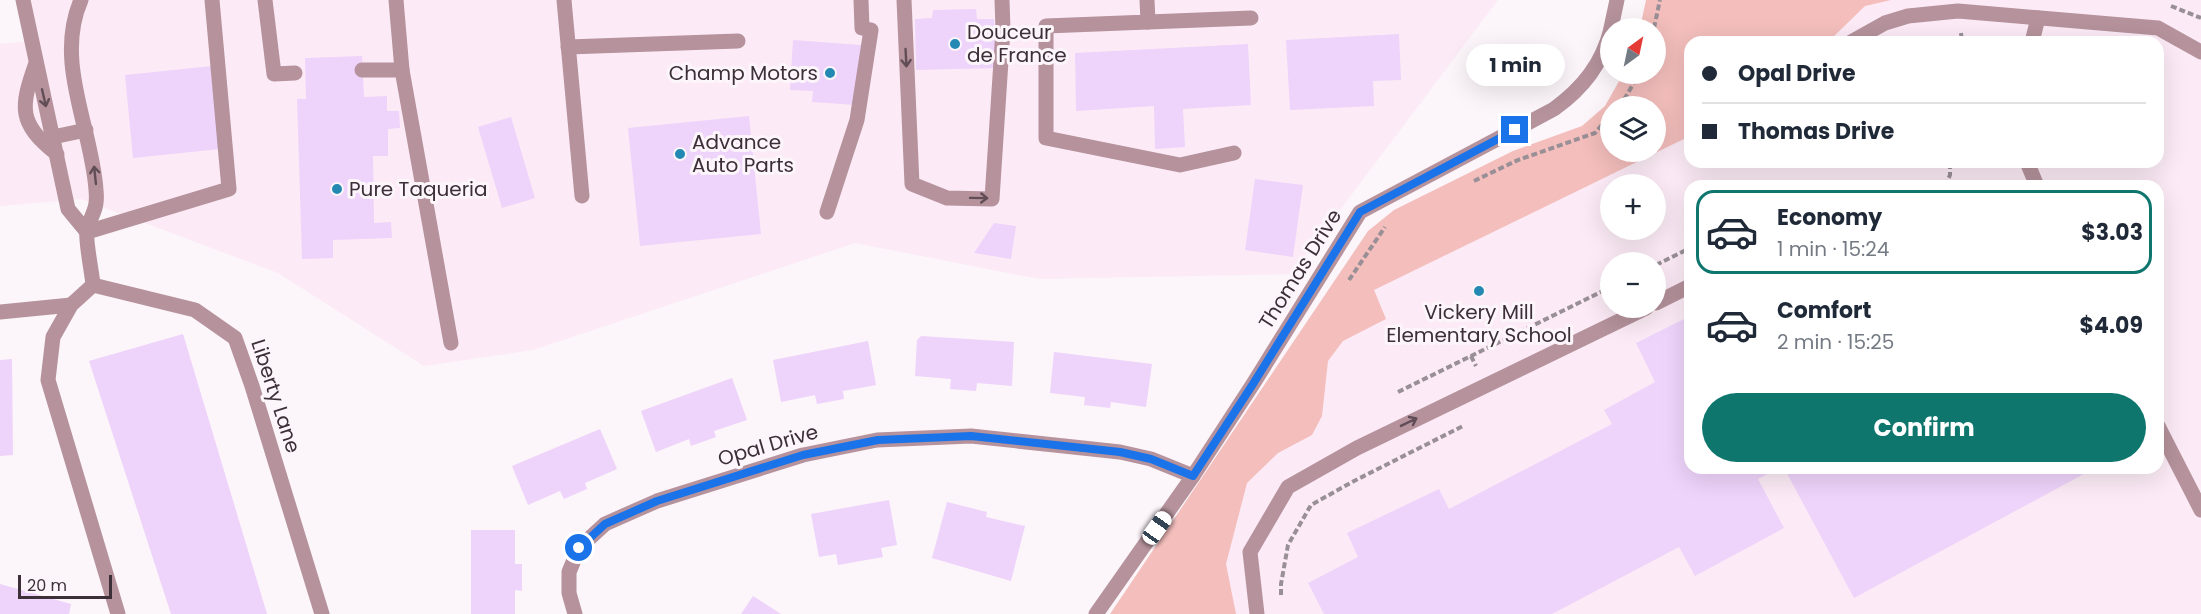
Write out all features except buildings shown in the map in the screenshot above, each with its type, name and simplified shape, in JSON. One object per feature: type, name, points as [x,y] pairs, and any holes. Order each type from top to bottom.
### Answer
[{"type":"street","points":[[23,0],[68,209],[87,232]]},
{"type":"street","points":[[81,0],[73,33],[72,59],[73,78],[94,168],[97,206],[87,232],[93,285],[71,305],[54,337],[48,380],[118,614]]},
{"type":"street","points":[[87,232],[230,189],[212,0]]},
{"type":"street","points":[[266,0],[274,74],[295,73]]},
{"type":"street","points":[[396,0],[402,70],[451,343]]},
{"type":"street","points":[[564,0],[582,196]]},
{"type":"street","points":[[827,212],[857,120],[871,30],[862,28],[861,0]]},
{"type":"street","points":[[903,0],[912,184],[947,198],[992,199],[1003,30],[1002,0]]},
{"type":"street","points":[[1147,0],[1148,22]]},
{"type":"street","name":"Thomas Drive","points":[[1613,18],[1617,0]]},
{"type":"street","points":[[1863,36],[1885,23],[1908,16],[1939,11],[1958,11],[2158,28],[2201,52]]},
{"type":"street","points":[[1234,153],[1180,165],[1046,138],[1046,26],[1251,18]]},
{"type":"street","points":[[2033,36],[2037,18]]},
{"type":"street","points":[[568,47],[738,41]]},
{"type":"street","name":"Thomas Drive","points":[[1096,614],[1193,476],[1360,212],[1554,109],[1574,94],[1591,75],[1600,60]]},
{"type":"street","points":[[36,63],[27,85],[26,116],[39,140],[57,154]]},
{"type":"street","points":[[362,70],[402,70]]},
{"type":"street","points":[[53,137],[86,130]]},
{"type":"street","name":"Liberty Lane","points":[[93,285],[195,310],[235,338],[322,614]]},
{"type":"street","points":[[1666,298],[1684,289]]},
{"type":"street","points":[[0,312],[71,305]]},
{"type":"street","points":[[1257,614],[1250,552],[1288,487],[1357,448],[1625,318]]},
{"type":"street","name":"Opal Drive","points":[[575,614],[569,593],[569,572],[579,548],[605,524],[657,501],[803,455],[878,440],[971,436],[1120,452],[1151,459],[1193,476]]},
{"type":"street","points":[[2164,438],[2201,510]]},
{"type":"path","points":[[1656,18],[1660,0]]},
{"type":"path","points":[[1464,186],[1518,160],[1595,133],[1600,127]]},
{"type":"path","points":[[1344,286],[1384,227],[1392,222]]},
{"type":"path","points":[[1666,260],[1684,251]]},
{"type":"path","points":[[1398,392],[1600,292]]},
{"type":"path","points":[[1471,356],[1485,385]]},
{"type":"path","points":[[1281,604],[1281,584],[1288,545],[1311,505],[1466,424]]},
{"type":"shaded area","points":[[22,0],[1498,0],[1292,274],[1039,279],[855,243],[533,350],[424,366],[278,273],[81,199],[0,206],[0,44],[29,41]]},
{"type":"shaded area","points":[[1646,0],[1891,0],[1865,6],[1834,36],[1684,36],[1684,139],[1666,148],[1666,96],[1611,96],[1617,84],[1666,84],[1666,18],[1642,18]]},
{"type":"shaded area","name":"Vickery Mill Elementary School","points":[[1663,0],[2201,0],[2201,614],[1131,614],[1387,231],[1600,156],[1600,162],[1666,162],[1666,96],[1656,96],[1656,84],[1666,84],[1666,18],[1661,18]]},
{"type":"shaded area","points":[[1600,110],[1600,162],[1637,162],[1612,174],[1600,174],[1600,180],[1374,290],[1386,319],[1343,341],[1328,361],[1322,416],[1312,435],[1278,453],[1247,483],[1226,564],[1236,614],[1110,614],[1368,231],[1394,210],[1513,151],[1582,126]]},
{"type":"place","name":"Douceur de France","points":[[955,44]]},
{"type":"place","name":"Champ Motors","points":[[830,73]]},
{"type":"place","name":"Advance Auto Parts","points":[[680,154]]},
{"type":"place","name":"Pure Taqueria","points":[[337,189]]},
{"type":"place","name":"Vickery Mill Elementary School","points":[[1479,291]]},
{"type":"route","points":[[579,548],[605,524],[657,501],[803,455],[878,440],[971,436],[1120,452],[1151,459],[1193,476],[1360,212],[1515,130]]}]
